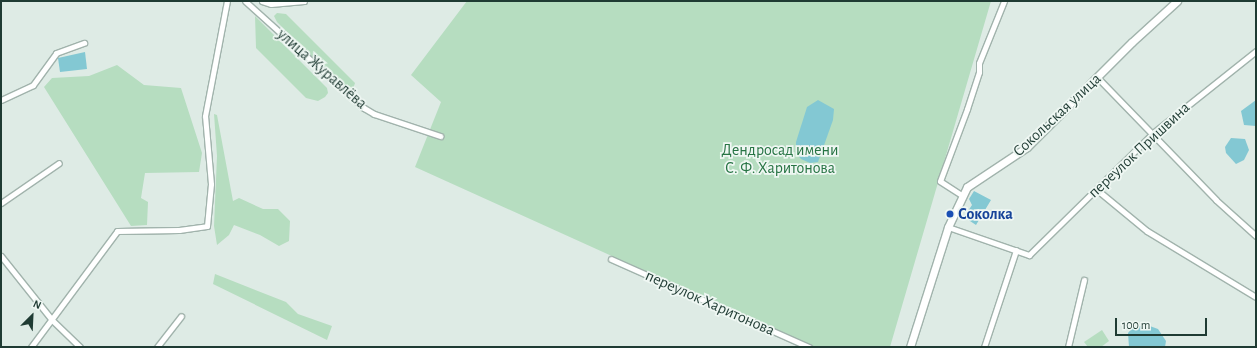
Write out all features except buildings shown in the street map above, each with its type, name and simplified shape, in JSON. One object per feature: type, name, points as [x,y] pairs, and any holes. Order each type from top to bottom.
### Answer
[{"type":"street","points":[[31,347],[117,231],[179,230],[207,226],[211,184],[205,116],[227,1]]},
{"type":"street","name":"улица Журавлёва","points":[[246,1],[364,108],[374,114],[440,136]]},
{"type":"street","points":[[262,1],[271,4],[304,1]]},
{"type":"street","points":[[963,196],[940,181],[968,109],[979,72],[979,63],[1004,1]]},
{"type":"street","name":"Сокольская улица","points":[[910,347],[948,227],[967,187],[1027,147],[1097,77],[1177,1]]},
{"type":"street","points":[[1,100],[33,85],[56,53],[84,42]]},
{"type":"street","name":"переулок Пришвина","points":[[1016,250],[1029,255],[1153,134],[1256,51]]},
{"type":"street","points":[[1097,77],[1216,200],[1256,236]]},
{"type":"street","points":[[1,203],[59,163]]},
{"type":"street","points":[[1096,189],[1148,231],[1255,296]]},
{"type":"street","points":[[948,227],[1016,250],[984,347]]},
{"type":"street","points":[[1,256],[52,320],[80,347]]},
{"type":"street","name":"переулок Харитонова","points":[[611,259],[809,347]]},
{"type":"street","points":[[1068,347],[1084,280]]},
{"type":"street","points":[[156,347],[181,316]]},
{"type":"green space","name":"Дендросад имени С. Ф. Харитонова","points":[[467,1],[991,1],[890,347],[813,347],[415,167],[441,102],[411,75]]},
{"type":"green space","points":[[277,13],[286,14],[355,83],[353,89],[345,90],[277,22],[274,16]]},
{"type":"green space","points":[[255,16],[327,88],[328,93],[325,97],[318,101],[306,98],[256,48]]},
{"type":"green space","points":[[117,65],[144,85],[181,88],[202,153],[199,172],[145,173],[141,198],[148,202],[147,225],[131,226],[44,87],[52,78],[89,76]]},
{"type":"green space","points":[[214,114],[217,115],[233,201],[239,198],[263,209],[278,209],[290,221],[289,241],[279,246],[260,235],[234,225],[229,235],[217,245],[214,226],[217,156]]},
{"type":"green space","points":[[215,274],[286,302],[298,314],[332,326],[327,340],[213,284]]},
{"type":"green space","points":[[1102,330],[1109,341],[1101,347],[1088,347],[1084,342]]},
{"type":"water","points":[[85,52],[87,69],[60,72],[58,58]]},
{"type":"water","points":[[818,100],[834,109],[833,120],[818,162],[810,163],[801,159],[796,153],[796,142],[807,107]]},
{"type":"water","points":[[1256,100],[1256,126],[1244,125],[1241,111]]},
{"type":"water","points":[[1231,138],[1245,139],[1249,150],[1244,160],[1236,164],[1226,153],[1225,147]]},
{"type":"water","points":[[974,191],[991,200],[976,225],[964,217],[972,205],[969,199]]},
{"type":"water","points":[[1147,325],[1158,329],[1166,341],[1165,347],[1129,347],[1128,333],[1133,327]]},
{"type":"place","name":"Соколка","points":[[950,214]]}]
